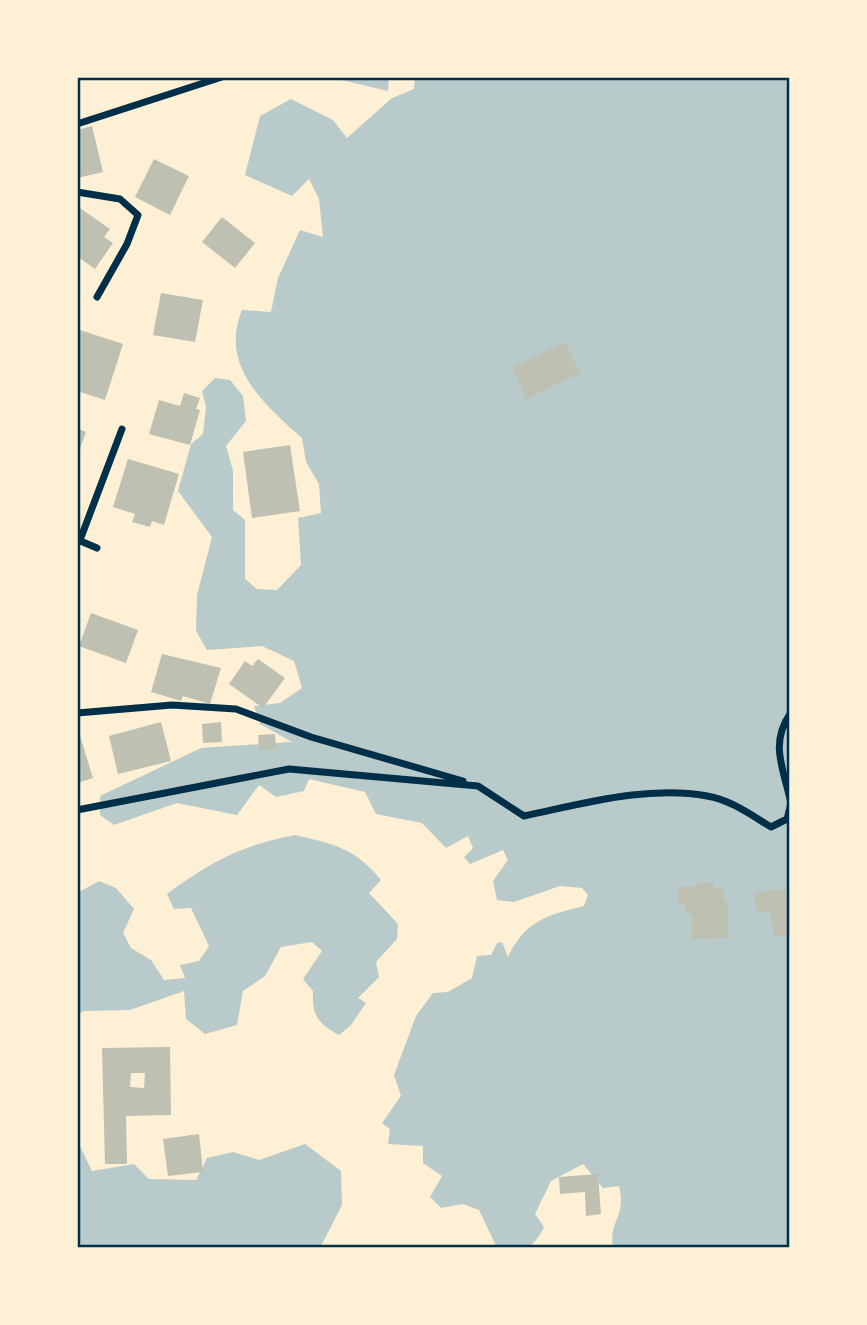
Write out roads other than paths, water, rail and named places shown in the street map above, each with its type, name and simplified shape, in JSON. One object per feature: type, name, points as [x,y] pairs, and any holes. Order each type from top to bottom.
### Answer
[{"type":"street","points":[[77,124],[222,77]]},
{"type":"street","points":[[77,192],[120,199],[138,215],[127,244],[97,297]]},
{"type":"street","points":[[97,548],[79,540],[122,429]]},
{"type":"street","points":[[77,713],[172,705],[236,709],[311,737],[478,786],[524,816],[618,797],[668,793],[709,796],[743,809],[771,827],[787,819],[790,807]]},
{"type":"street","points":[[790,715],[780,733],[778,747],[790,799]]},
{"type":"street","points":[[77,810],[289,769],[478,786]]}]
